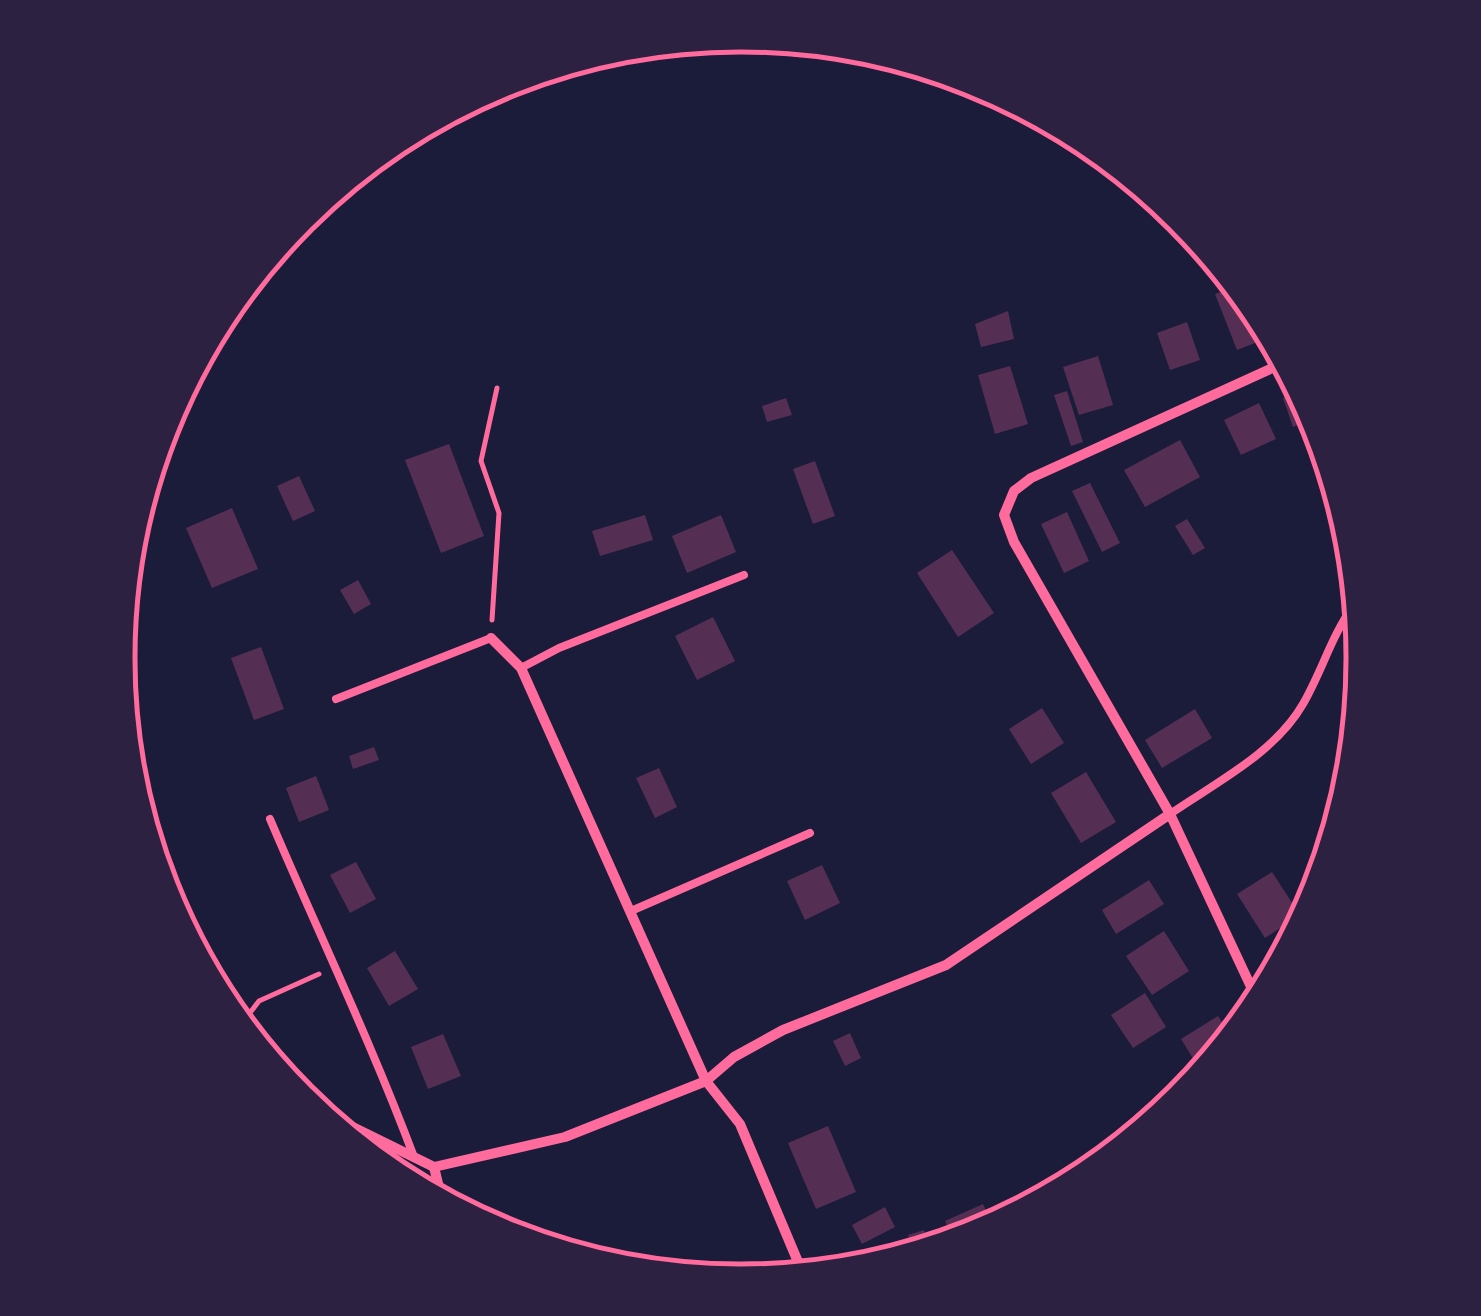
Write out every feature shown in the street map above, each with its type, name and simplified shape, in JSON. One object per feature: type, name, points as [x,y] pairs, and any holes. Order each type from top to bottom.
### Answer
[{"type":"street","points":[[1250,985],[1170,814],[1014,542],[1004,515],[1014,491],[1031,478],[1272,368]]},
{"type":"street","points":[[491,638],[521,668],[706,1081],[740,1124],[797,1260]]},
{"type":"street","points":[[367,1134],[434,1166],[566,1137],[706,1081],[734,1057],[782,1030],[946,965],[1170,814]]},
{"type":"street","points":[[434,1166],[438,1182]]},
{"type":"lane","points":[[521,668],[558,648],[744,575]]},
{"type":"lane","points":[[1170,814],[1260,752],[1302,706],[1345,617]]},
{"type":"lane","points":[[336,698],[491,638]]},
{"type":"lane","points":[[270,819],[333,968],[379,1062],[414,1157]]},
{"type":"lane","points":[[631,912],[810,833]]},
{"type":"path","points":[[491,638],[499,513],[481,462],[497,388]]},
{"type":"path","points":[[250,1013],[259,1000],[333,968]]},
{"type":"building","points":[[1223,291],[1257,342],[1237,350],[1215,294]]},
{"type":"building","points":[[1008,311],[1014,339],[981,347],[975,324]]},
{"type":"building","points":[[1187,322],[1200,360],[1170,370],[1157,333]]},
{"type":"building","points":[[1098,356],[1113,405],[1079,415],[1063,367]]},
{"type":"building","points":[[1010,366],[1028,424],[995,434],[978,375]]},
{"type":"building","points":[[1067,391],[1083,442],[1071,446],[1054,395]]},
{"type":"building","points":[[1287,397],[1299,424],[1293,427],[1283,398]]},
{"type":"building","points":[[786,398],[792,415],[767,422],[762,406]]},
{"type":"building","points":[[1259,403],[1276,439],[1241,455],[1224,420]]},
{"type":"building","points":[[1180,440],[1200,477],[1145,507],[1124,470]]},
{"type":"building","points":[[449,444],[484,536],[441,553],[405,460]]},
{"type":"building","points":[[815,461],[835,516],[813,524],[793,469]]},
{"type":"building","points":[[299,476],[315,511],[293,521],[277,486]]},
{"type":"building","points":[[1090,483],[1120,543],[1102,552],[1072,491]]},
{"type":"building","points":[[232,508],[258,569],[212,588],[186,528]]},
{"type":"building","points":[[1067,512],[1089,561],[1064,573],[1041,524]]},
{"type":"building","points":[[645,515],[653,540],[600,556],[592,531]]},
{"type":"building","points":[[721,515],[736,552],[687,573],[672,536]]},
{"type":"building","points":[[1187,519],[1205,548],[1193,555],[1175,526]]},
{"type":"building","points":[[952,550],[994,613],[958,637],[917,573]]},
{"type":"building","points":[[358,580],[371,604],[354,614],[340,590]]},
{"type":"building","points":[[713,617],[735,661],[697,680],[675,636]]},
{"type":"building","points":[[261,647],[284,709],[254,720],[231,658]]},
{"type":"building","points":[[1042,708],[1064,743],[1031,764],[1009,729]]},
{"type":"building","points":[[1195,709],[1212,738],[1162,768],[1145,740]]},
{"type":"building","points":[[374,747],[379,760],[353,769],[349,756]]},
{"type":"building","points":[[659,768],[677,807],[655,818],[636,778]]},
{"type":"building","points":[[1086,772],[1116,822],[1081,843],[1051,793]]},
{"type":"building","points":[[316,776],[329,810],[299,822],[286,788]]},
{"type":"building","points":[[356,862],[376,899],[350,913],[330,875]]},
{"type":"building","points":[[822,865],[840,903],[805,920],[787,881]]},
{"type":"building","points":[[1272,872],[1293,905],[1284,925],[1265,938],[1237,894]]},
{"type":"building","points":[[1149,880],[1164,904],[1116,934],[1102,910]]},
{"type":"building","points":[[1164,931],[1189,971],[1152,995],[1126,956]]},
{"type":"building","points":[[395,951],[418,989],[389,1006],[367,968]]},
{"type":"building","points":[[1145,993],[1166,1027],[1133,1048],[1111,1015]]},
{"type":"building","points":[[1218,1016],[1223,1024],[1194,1059],[1181,1039]]},
{"type":"building","points":[[850,1033],[861,1058],[845,1066],[833,1041]]},
{"type":"building","points":[[443,1034],[461,1076],[428,1089],[411,1047]]},
{"type":"building","points":[[828,1126],[856,1192],[816,1209],[788,1143]]},
{"type":"building","points":[[983,1204],[986,1211],[947,1226],[945,1221]]},
{"type":"building","points":[[885,1207],[895,1227],[862,1244],[852,1225]]},
{"type":"building","points":[[924,1230],[925,1234],[909,1239],[908,1235]]}]
